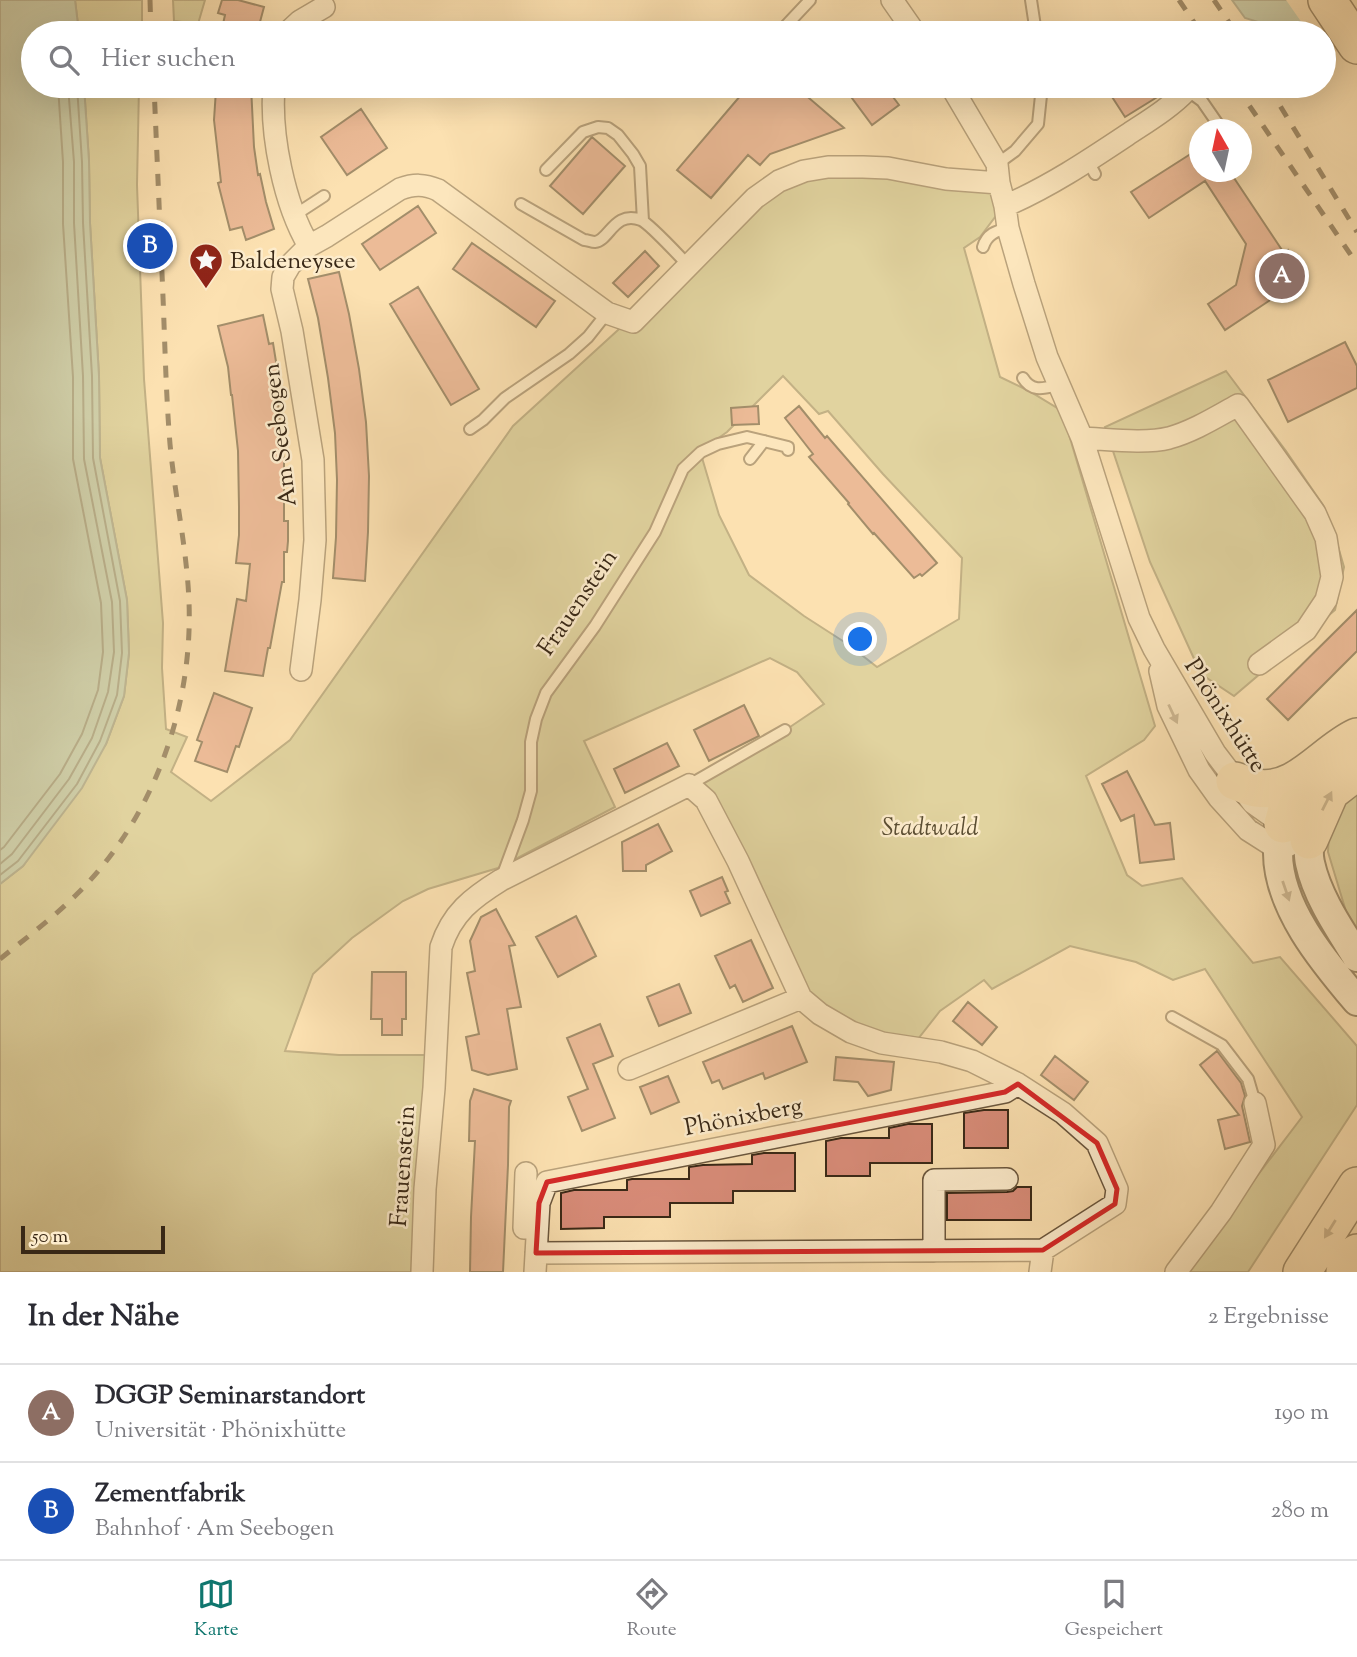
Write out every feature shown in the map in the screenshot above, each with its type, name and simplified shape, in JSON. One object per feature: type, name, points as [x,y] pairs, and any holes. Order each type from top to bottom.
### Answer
[{"type":"highway","points":[[1327,0],[1357,45]]},
{"type":"highway","points":[[1235,781],[1257,788],[1289,783],[1357,737]]},
{"type":"highway","points":[[1290,838],[1289,802],[1309,771]]},
{"type":"highway","points":[[1290,838],[1330,792],[1357,771]]},
{"type":"highway","points":[[1301,1272],[1357,1186]]},
{"type":"highway","points":[[1345,1272],[1357,1253]]},
{"type":"main road","points":[[1290,838],[1309,860],[1332,915],[1357,957]]},
{"type":"main road","points":[[1290,838],[1284,890],[1300,922],[1329,968],[1357,1000]]},
{"type":"street","points":[[892,0],[907,21]]},
{"type":"street","points":[[300,21],[324,7]]},
{"type":"street","points":[[274,98],[275,130],[281,164],[293,214],[309,246]]},
{"type":"street","name":"Phönixhütte","points":[[957,98],[998,174],[1008,228],[1047,357],[1082,438],[1139,618],[1214,752],[1253,803],[1290,838]]},
{"type":"street","points":[[1006,206],[1092,168],[1180,98]]},
{"type":"street","points":[[689,266],[755,198],[779,181],[804,171],[828,167],[863,167],[946,179],[998,174]]},
{"type":"street","name":"Am Seebogen","points":[[301,670],[315,540],[313,460],[292,331],[282,289],[290,265],[309,246],[400,188],[411,185],[428,186],[438,190],[607,313],[633,322],[689,266]]},
{"type":"street","points":[[1082,438],[1167,438],[1197,427],[1238,405],[1315,513],[1326,538],[1332,577],[1326,600],[1306,630],[1259,664]]},
{"type":"street","name":"Phönixhütte","points":[[1154,649],[1168,706],[1199,770],[1219,798],[1248,830],[1290,838]]},
{"type":"street","points":[[689,785],[706,800],[732,849],[800,998],[820,1014],[851,1032],[882,1043],[941,1052],[972,1061],[1018,1084],[1063,1113],[1097,1143],[1117,1189],[1115,1203],[1043,1250],[1040,1272]]},
{"type":"street","name":"Frauenstein","points":[[422,1272],[441,947],[445,933],[457,914],[501,880],[689,785]]},
{"type":"street","points":[[629,1069],[800,998]]},
{"type":"street","name":"Phönixberg","points":[[1018,1084],[1005,1091],[547,1182],[539,1203],[535,1263],[1043,1250]]},
{"type":"street","points":[[1176,1272],[1221,1212],[1265,1145],[1255,1103]]},
{"type":"street","points":[[523,1272],[526,1173]]},
{"type":"street","points":[[934,1251],[934,1180],[1007,1179]]},
{"type":"lane","points":[[790,21],[810,0]]},
{"type":"lane","points":[[1031,0],[1034,21]]},
{"type":"lane","points":[[998,174],[1038,124],[1041,98]]},
{"type":"lane","points":[[1199,98],[1215,119]]},
{"type":"lane","points":[[546,170],[583,132],[598,127],[608,128],[618,135],[640,166],[643,220]]},
{"type":"lane","points":[[293,214],[324,196]]},
{"type":"lane","points":[[521,204],[584,240],[595,242],[615,224],[629,218],[643,220],[689,266]]},
{"type":"lane","points":[[983,247],[992,234],[1008,228]]},
{"type":"lane","points":[[470,429],[505,398],[569,354],[588,337],[607,313]]},
{"type":"lane","points":[[1023,379],[1035,388],[1059,385]]},
{"type":"lane","name":"Frauenstein","points":[[501,880],[531,791],[531,742],[546,693],[595,626],[655,532],[682,469],[701,452],[718,444],[747,437],[788,448]]},
{"type":"lane","points":[[750,459],[764,441]]},
{"type":"lane","name":"Frauenstein","points":[[689,785],[785,730]]},
{"type":"lane","points":[[1172,1017],[1222,1045],[1248,1079],[1255,1103]]},
{"type":"highlighted area","points":[[1018,1084],[1097,1143],[1117,1189],[1115,1204],[1043,1250],[536,1253],[539,1203],[547,1182],[1005,1092]]},
{"type":"green space","points":[[75,0],[142,0],[142,21],[78,21]]},
{"type":"green space","points":[[173,0],[205,0],[199,21],[174,21]]},
{"type":"green space","name":"Stadtwald","points":[[85,98],[139,98],[137,185],[144,379],[163,623],[162,668],[166,729],[187,737],[171,772],[211,801],[290,740],[513,426],[641,309],[750,199],[806,173],[982,184],[1004,205],[980,237],[964,248],[1000,377],[1062,411],[1155,726],[1144,740],[1086,776],[1127,875],[1142,886],[1182,878],[1253,963],[1280,957],[1357,1046],[1357,1105],[1248,1272],[1184,1272],[1302,1117],[1205,969],[1173,980],[1136,962],[1070,946],[992,989],[984,980],[940,1011],[914,1044],[882,1040],[802,994],[692,784],[824,704],[797,672],[770,658],[584,741],[615,807],[498,868],[428,889],[403,901],[352,938],[313,974],[285,1051],[339,1055],[433,1055],[421,1272],[0,1272],[0,884],[23,866],[106,744],[124,696],[129,653],[127,600],[100,458],[99,376]],"holes":[[[783,376],[819,414],[828,411],[962,558],[959,619],[877,667],[749,575],[719,515],[700,451],[727,432]]]},
{"type":"green space","points":[[1226,371],[1323,505],[1344,567],[1335,610],[1234,696],[1201,674],[1150,562],[1105,427]]},
{"type":"green space","points":[[1357,787],[1357,931],[1348,918],[1328,852],[1330,813]]},
{"type":"water","points":[[0,0],[75,0],[78,21],[21,21],[21,98],[85,98],[99,376],[100,458],[127,600],[129,653],[124,696],[106,744],[82,788],[23,866],[0,884]]},
{"type":"water","points":[[1232,0],[1321,0],[1323,21],[1255,21],[1245,18]]},
{"type":"pier","points":[[1286,0],[1333,0],[1353,7],[1357,12],[1357,77],[1336,59],[1336,21],[1301,21]]},
{"type":"building","points":[[222,0],[238,0],[264,7],[260,21],[224,21],[225,15],[218,13]]},
{"type":"building","points":[[215,98],[252,98],[258,175],[260,174],[274,229],[246,240],[242,227],[230,230],[218,183],[221,182],[214,120]]},
{"type":"building","points":[[738,98],[809,98],[844,128],[770,154],[760,165],[748,155],[711,198],[677,170]]},
{"type":"building","points":[[852,98],[894,98],[899,105],[872,125]]},
{"type":"building","points":[[1113,98],[1156,98],[1125,117]]},
{"type":"building","points":[[361,109],[387,148],[347,175],[321,137]]},
{"type":"building","points":[[592,137],[625,166],[583,214],[550,186]]},
{"type":"building","points":[[1189,155],[1189,182],[1203,182],[1149,218],[1131,192]]},
{"type":"building","points":[[1206,182],[1237,182],[1284,253],[1288,250],[1305,277],[1225,330],[1208,304],[1236,285],[1246,244]]},
{"type":"building","points":[[418,206],[436,233],[380,270],[362,244]]},
{"type":"building","points":[[472,243],[555,301],[536,327],[453,269]]},
{"type":"building","points":[[645,251],[659,266],[628,297],[613,283]]},
{"type":"building","points":[[339,272],[359,369],[366,422],[369,476],[365,581],[333,578],[337,480],[335,433],[318,318],[308,279]]},
{"type":"building","points":[[418,287],[479,389],[451,405],[390,304]]},
{"type":"building","points":[[263,315],[269,344],[273,343],[278,374],[275,374],[284,462],[284,521],[288,521],[288,541],[287,552],[284,552],[284,582],[263,676],[225,671],[237,599],[246,601],[250,564],[236,563],[239,535],[238,451],[228,367],[218,326]]},
{"type":"building","points":[[1345,342],[1357,366],[1357,388],[1288,422],[1268,380]]},
{"type":"building","points":[[758,406],[759,424],[732,425],[731,408]]},
{"type":"building","points":[[799,406],[937,563],[922,576],[920,574],[914,578],[873,534],[809,457],[813,454],[785,418]]},
{"type":"building","points":[[1357,610],[1357,651],[1288,720],[1267,699]]},
{"type":"building","points":[[214,693],[252,708],[227,772],[195,761],[202,742],[197,740]]},
{"type":"building","points":[[744,705],[759,736],[709,761],[694,730]]},
{"type":"building","points":[[667,743],[679,766],[625,793],[614,769]]},
{"type":"building","points":[[1127,771],[1155,825],[1170,823],[1174,859],[1140,863],[1134,815],[1121,821],[1102,784]]},
{"type":"building","points":[[658,824],[672,851],[646,865],[646,871],[623,871],[622,842]]},
{"type":"building","points":[[722,877],[730,903],[701,916],[690,891]]},
{"type":"building","points":[[496,909],[515,945],[509,946],[521,1007],[507,1009],[517,1069],[488,1075],[472,1070],[466,1037],[479,1034],[467,973],[475,971],[470,941],[481,917]]},
{"type":"building","points":[[576,916],[596,956],[558,977],[536,937]]},
{"type":"building","points":[[751,940],[773,988],[743,1002],[735,985],[730,988],[715,956]]},
{"type":"building","points":[[372,972],[406,972],[406,1019],[402,1019],[402,1035],[382,1035],[382,1019],[371,1019]]},
{"type":"building","points":[[679,984],[691,1013],[659,1026],[647,997]]},
{"type":"building","points":[[968,1002],[997,1027],[982,1045],[953,1021]]},
{"type":"building","points":[[600,1024],[613,1056],[593,1064],[615,1118],[582,1131],[568,1097],[588,1089],[567,1038]]},
{"type":"building","points":[[792,1026],[807,1062],[765,1079],[763,1073],[723,1089],[719,1080],[712,1083],[703,1062]]},
{"type":"building","points":[[1217,1051],[1241,1083],[1245,1096],[1242,1106],[1250,1142],[1225,1149],[1218,1120],[1239,1115],[1200,1065]]},
{"type":"building","points":[[1055,1056],[1088,1082],[1074,1100],[1041,1075]]},
{"type":"building","points":[[836,1057],[894,1062],[891,1090],[868,1096],[858,1082],[834,1080]]},
{"type":"building","points":[[668,1076],[679,1102],[651,1114],[640,1087]]},
{"type":"building","points":[[474,1089],[511,1101],[503,1272],[470,1272],[475,1141],[469,1141],[470,1101]]},
{"type":"building","points":[[1008,1110],[1008,1148],[964,1148],[964,1113]]},
{"type":"building","points":[[908,1124],[932,1124],[932,1163],[870,1163],[870,1176],[826,1176],[826,1141],[841,1138],[889,1138],[889,1128]]},
{"type":"building","points":[[795,1153],[795,1191],[733,1191],[733,1203],[670,1203],[670,1217],[604,1217],[604,1228],[561,1229],[561,1193],[574,1190],[627,1190],[627,1180],[632,1179],[689,1179],[689,1167],[752,1164],[752,1155]]},
{"type":"building","points":[[1017,1187],[1031,1187],[1031,1220],[947,1220],[947,1193],[1007,1192]]},
{"type":"railway","points":[[150,0],[151,21]]},
{"type":"railway","points":[[1179,0],[1193,21]]},
{"type":"railway","points":[[1214,0],[1228,21]]},
{"type":"railway","points":[[0,959],[77,894],[104,864],[127,832],[147,797],[163,760],[184,682],[189,602],[169,426],[155,98]]},
{"type":"railway","points":[[1244,98],[1357,264]]},
{"type":"railway","points":[[1275,98],[1357,232]]},
{"type":"place","name":"Zementfabrik","points":[[150,246]]},
{"type":"place","name":"DGGP Seminarstandort","points":[[1282,276]]},
{"type":"place","name":"Baldeneysee","points":[[206,290]]}]
